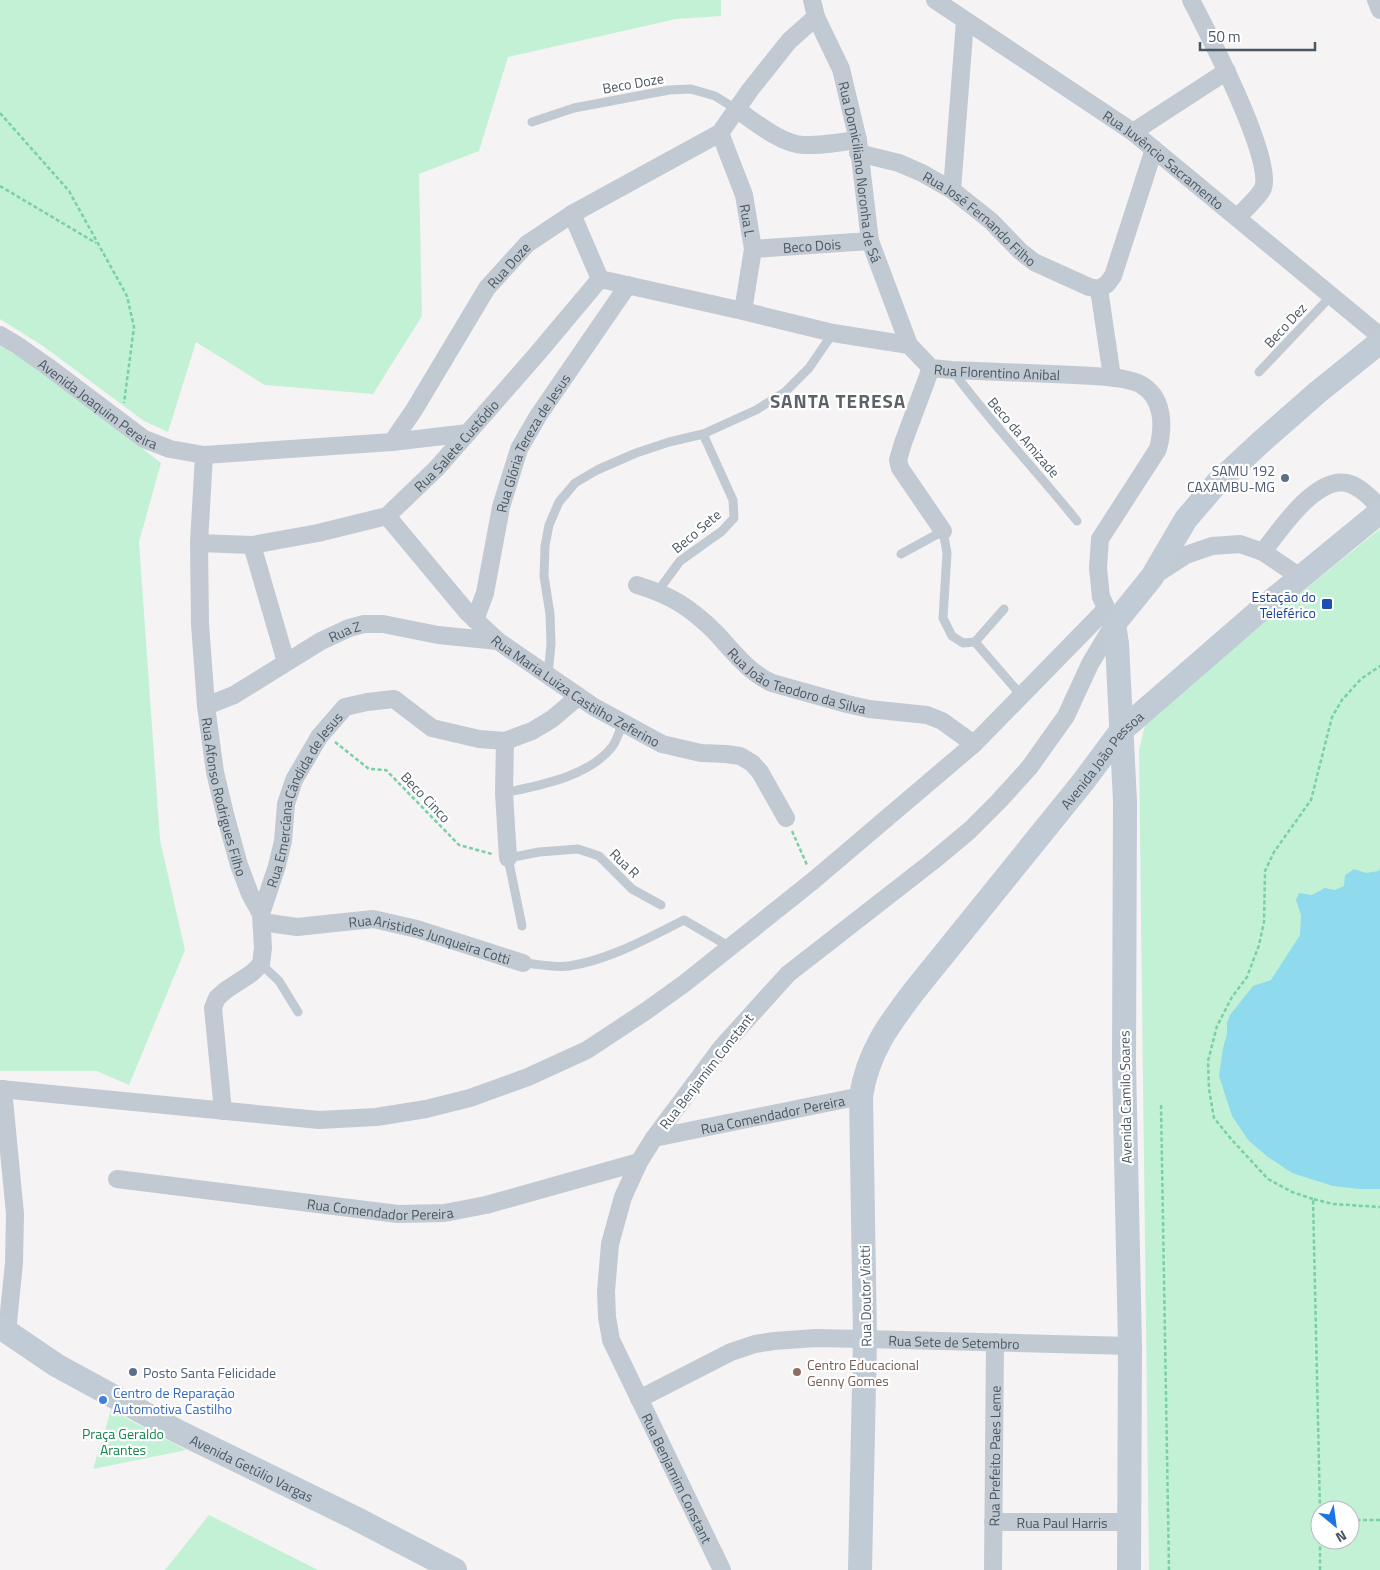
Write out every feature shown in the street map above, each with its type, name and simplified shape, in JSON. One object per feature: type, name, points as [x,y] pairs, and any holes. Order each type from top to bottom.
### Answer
[{"type":"street","name":"Rua Juvêncio Sacramento","points":[[935,0],[1133,132],[1380,336]]},
{"type":"street","points":[[1191,0],[1227,71],[1261,158],[1265,174],[1263,189],[1238,217]]},
{"type":"street","points":[[1376,0],[1380,10]]},
{"type":"street","name":"Rua Doze","points":[[392,442],[414,410],[487,288],[527,244],[572,214],[720,133],[736,109],[814,9]]},
{"type":"street","name":"Rua Domiciliano Noronha de Sá","points":[[814,9],[841,68],[858,146],[870,241],[909,345]]},
{"type":"street","points":[[952,190],[965,21]]},
{"type":"street","points":[[1133,132],[1227,71]]},
{"type":"street","name":"Rua José Fernando Filho","points":[[736,109],[780,138],[791,143],[802,146],[858,146],[922,173],[952,190],[991,221],[1020,251],[1034,262],[1089,287],[1099,289]]},
{"type":"street","name":"Rua L","points":[[720,133],[744,195],[753,249],[743,311]]},
{"type":"street","points":[[1112,377],[1099,289],[1107,284],[1113,276],[1154,149]]},
{"type":"street","points":[[572,214],[600,278],[832,333],[909,345]]},
{"type":"street","name":"Beco Dois","points":[[753,249],[870,241]]},
{"type":"street","name":"Rua Salete Custódio","points":[[199,543],[252,544],[318,533],[387,516],[437,468],[537,354],[600,278]]},
{"type":"street","name":"Rua Glória Tereza de Jesus","points":[[451,636],[471,616],[484,593],[501,506],[519,449],[538,416],[628,285]]},
{"type":"street","name":"Avenida Joaquim Pereira","points":[[0,335],[32,355],[144,439],[170,449],[204,455]]},
{"type":"street","points":[[1152,577],[1186,520],[1218,483],[1318,392],[1380,342]]},
{"type":"street","name":"Rua Florentino Anibal","points":[[909,345],[930,368],[1112,377],[1139,384],[1151,393],[1158,404],[1162,417],[1162,434],[1158,449],[1100,539],[1098,568],[1101,597],[1110,617]]},
{"type":"street","points":[[930,368],[902,442],[898,460],[900,468],[943,531]]},
{"type":"street","points":[[204,455],[392,442],[468,433]]},
{"type":"street","name":"Rua Afonso Rodrigues Filho","points":[[204,455],[199,543],[201,633],[206,706],[215,772],[226,818],[239,865],[262,918],[263,948],[261,964]]},
{"type":"street","points":[[1263,552],[1292,514],[1319,490],[1334,483],[1347,483],[1363,492],[1380,507]]},
{"type":"street","name":"Avenida João Pessoa","points":[[873,1053],[889,1024],[915,990],[1083,782],[1121,731],[1300,577],[1380,512]]},
{"type":"street","name":"Rua Maria Luiza Castilho Zeferino","points":[[387,516],[471,616],[498,641],[578,696],[662,744],[701,753],[740,756],[752,763],[760,772],[786,818]]},
{"type":"street","points":[[252,544],[286,662]]},
{"type":"street","points":[[3,1330],[14,1263],[15,1214],[2,1089],[319,1120],[376,1117],[426,1108],[470,1098],[528,1077],[587,1050],[646,1011],[730,948],[814,880],[974,744],[1021,695],[1110,617],[1152,577],[1186,555],[1212,546],[1240,544],[1263,552],[1300,577]]},
{"type":"street","name":"Rua João Teodoro da Silva","points":[[636,585],[658,591],[678,601],[698,616],[749,669],[761,678],[772,683],[847,704],[888,712],[927,715],[942,721],[974,744]]},
{"type":"street","name":"Avenida Camilo Soares","points":[[1110,617],[1117,644],[1125,801],[1124,1063],[1130,1346],[1129,1570]]},
{"type":"street","name":"Rua Benjamim Constant","points":[[722,1570],[611,1340],[607,1317],[606,1291],[610,1244],[623,1196],[639,1162],[654,1138],[721,1048],[788,974],[941,855],[970,830],[1010,789],[1046,745],[1066,716],[1110,617]]},
{"type":"street","name":"Rua Z","points":[[206,706],[234,695],[286,662],[342,631],[364,624],[383,624],[423,632],[498,641]]},
{"type":"street","name":"Rua Emercíana Cândida de Jesus","points":[[262,918],[283,841],[286,804],[294,780],[319,737],[346,707],[394,699],[432,728],[479,739],[505,741],[532,731],[552,719],[578,696]]},
{"type":"street","points":[[505,741],[504,793],[508,858]]},
{"type":"street","points":[[1083,782],[1098,782],[1107,785],[1116,790],[1125,801]]},
{"type":"street","name":"Rua Aristides Junqueira Cotti","points":[[262,918],[297,927],[373,919],[417,929],[523,963]]},
{"type":"street","points":[[223,1110],[213,1008],[217,998],[252,973],[261,964]]},
{"type":"street","name":"Rua Doutor Viotti","points":[[860,1570],[865,1339],[862,1096],[864,1076],[873,1053]]},
{"type":"street","name":"Rua Comendador Pereira","points":[[654,1138],[862,1096]]},
{"type":"street","name":"Rua Comendador Pereira","points":[[117,1179],[337,1208],[407,1214],[444,1213],[486,1205],[639,1162]]},
{"type":"street","name":"Avenida Getúlio Vargas","points":[[3,1330],[56,1365],[177,1431],[356,1518],[455,1570]]},
{"type":"street","name":"Rua Sete de Setembro","points":[[639,1400],[731,1352],[755,1344],[774,1341],[816,1338],[1130,1346]]},
{"type":"street","name":"Rua Prefeito Paes Leme","points":[[993,1570],[995,1342]]},
{"type":"street","name":"Rua Paul Harris","points":[[993,1522],[1130,1522]]},
{"type":"lane","name":"Beco Doze","points":[[532,122],[574,108],[669,90],[691,89],[715,96],[736,109]]},
{"type":"lane","name":"Beco Dez","points":[[1259,372],[1331,296]]},
{"type":"lane","points":[[548,675],[551,644],[550,614],[544,576],[549,525],[559,502],[575,483],[597,470],[645,450],[704,434],[756,410],[785,392],[810,368],[832,333]]},
{"type":"lane","name":"Beco da Amizade","points":[[952,370],[973,399],[1046,482],[1077,521]]},
{"type":"lane","name":"Beco Sete","points":[[658,591],[680,560],[722,531],[734,518],[733,500],[704,434]]},
{"type":"lane","points":[[902,554],[943,531],[947,552],[943,618],[952,636],[963,643],[975,642],[1004,609]]},
{"type":"lane","points":[[975,642],[1021,695]]},
{"type":"lane","points":[[504,793],[558,781],[594,763],[612,746],[623,722]]},
{"type":"lane","name":"Rua R","points":[[508,858],[540,852],[578,849],[599,856],[632,889],[661,904]]},
{"type":"lane","points":[[508,858],[522,926]]},
{"type":"lane","name":"Rua Aristides Junqueira Cotti","points":[[523,963],[568,966],[601,957],[644,940],[684,920],[730,948]]},
{"type":"lane","points":[[261,964],[279,981],[298,1012]]},
{"type":"path","points":[[0,113],[69,191],[126,296],[134,326],[122,422]]},
{"type":"path","points":[[0,186],[97,244]]},
{"type":"path","points":[[1380,666],[1361,679],[1342,700],[1332,717],[1311,800],[1274,852],[1265,871],[1264,922],[1259,945],[1247,976],[1232,997],[1217,1026],[1208,1060],[1209,1089],[1214,1118],[1268,1179],[1292,1192],[1313,1199],[1333,1204],[1380,1207]]},
{"type":"path","name":"Beco Cinco","points":[[308,754],[323,743],[336,742],[369,769],[386,770],[459,845],[508,858]]},
{"type":"path","points":[[786,818],[814,880]]},
{"type":"path","points":[[1162,1105],[1169,1570]]},
{"type":"path","points":[[1313,1199],[1320,1500]]},
{"type":"path","points":[[1360,1520],[1380,1520]]},
{"type":"path","points":[[1320,1550],[1320,1570]]},
{"type":"green space","points":[[0,0],[721,0],[721,16],[676,19],[508,57],[479,151],[419,174],[422,316],[373,394],[265,385],[196,342],[168,432],[144,421],[43,346],[0,319]]},
{"type":"green space","points":[[0,346],[39,368],[161,463],[139,542],[160,840],[185,950],[129,1085],[97,1071],[0,1071]]},
{"type":"green space","points":[[1380,529],[1380,1570],[1149,1570],[1139,751],[1147,716]]},
{"type":"green space","name":"Praça Geraldo Arantes","points":[[111,1410],[186,1450],[93,1469]]},
{"type":"green space","points":[[209,1515],[318,1570],[165,1570]]},
{"type":"water","points":[[1354,869],[1366,873],[1380,869],[1380,1189],[1333,1186],[1292,1173],[1268,1157],[1249,1141],[1232,1116],[1219,1076],[1227,1034],[1227,1023],[1230,1015],[1253,986],[1271,980],[1300,935],[1301,915],[1296,900],[1299,893],[1312,895],[1325,888],[1335,890],[1344,886],[1345,875]]},
{"type":"place","name":"SAMU 192 CAXAMBU-MG","points":[[1285,478]]},
{"type":"place","name":"Estação do Teleférico","points":[[1327,604]]},
{"type":"place","name":"Posto Santa Felicidade","points":[[133,1372]]},
{"type":"place","name":"Centro Educacional Genny Gomes","points":[[797,1372]]},
{"type":"place","name":"Centro de Reparação Automotiva Castilho","points":[[103,1400]]},
{"type":"district","name":"SANTA TERESA","points":[[838,400]]}]
